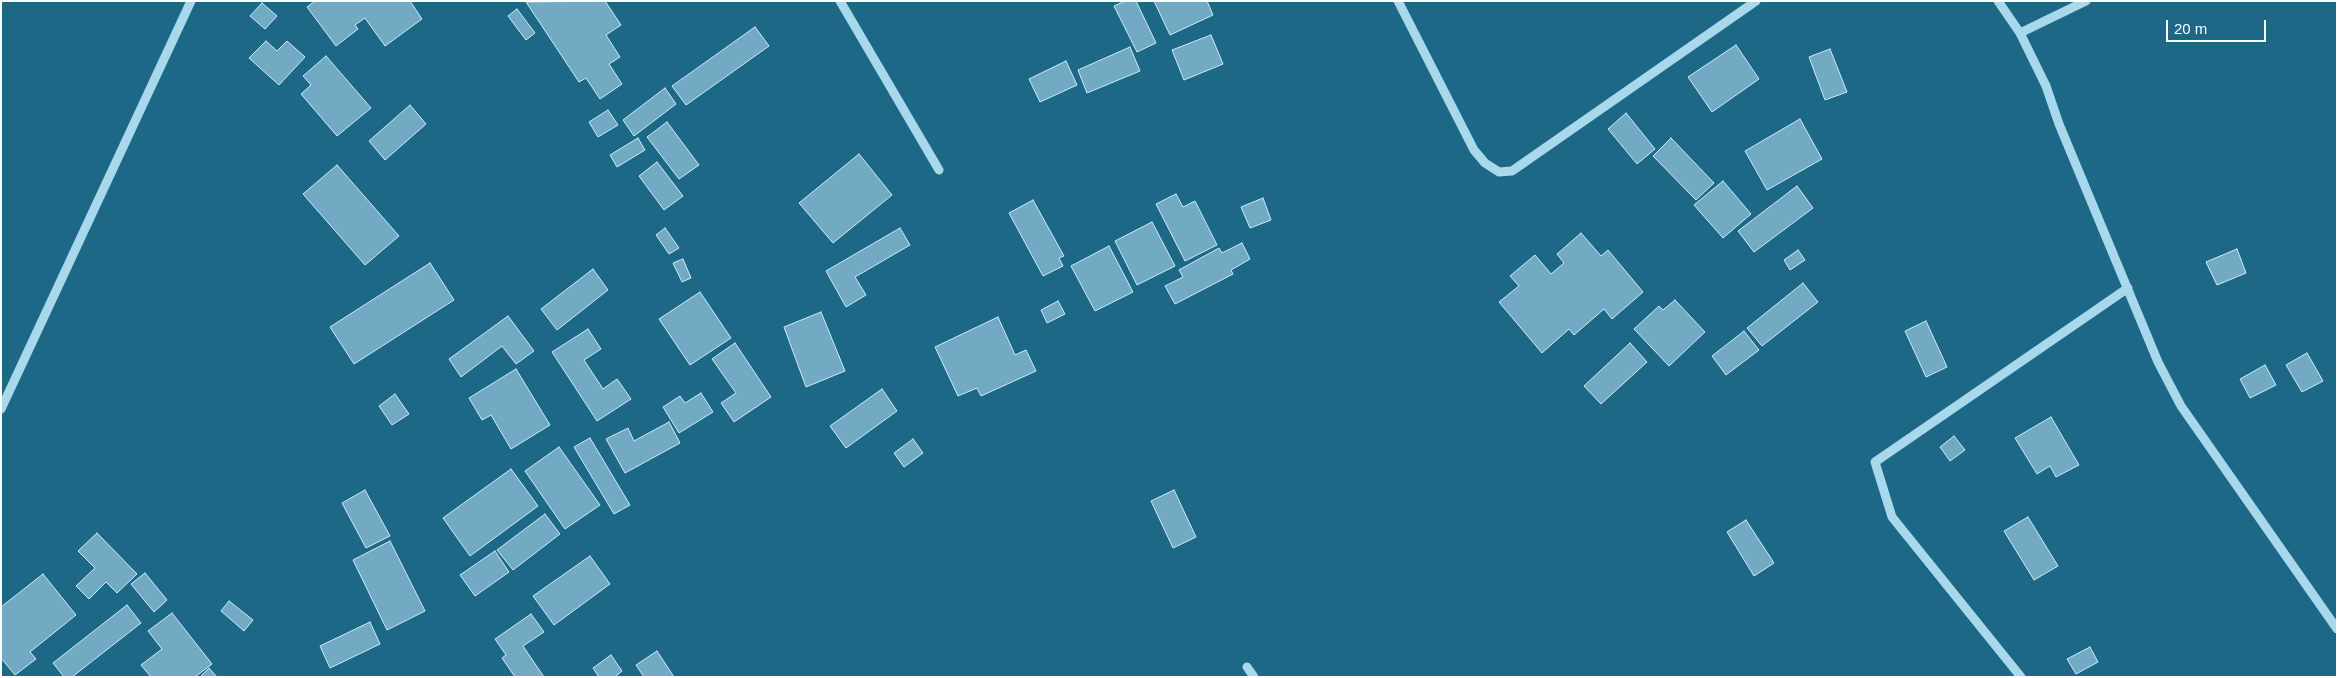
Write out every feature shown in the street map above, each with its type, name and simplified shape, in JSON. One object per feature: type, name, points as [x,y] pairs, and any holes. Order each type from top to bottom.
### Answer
[{"type":"street","points":[[1,408],[191,1]]},
{"type":"street","points":[[840,1],[939,170]]},
{"type":"street","points":[[1398,1],[1474,150],[1485,163],[1499,172],[1512,171],[1756,1]]},
{"type":"street","points":[[1998,1],[2020,33],[2046,86],[2059,124],[2158,362],[2181,406],[2337,629]]},
{"type":"street","points":[[2020,33],[2086,1]]},
{"type":"street","points":[[2021,677],[1892,517],[1875,462],[2128,288]]},
{"type":"street","points":[[1247,667],[1254,677]]},
{"type":"building","points":[[315,1],[410,1],[422,19],[385,46],[365,18],[355,25],[358,29],[336,46],[307,7]]},
{"type":"building","points":[[605,1],[621,25],[606,35],[620,57],[609,64],[622,84],[600,99],[586,78],[579,82],[526,2]]},
{"type":"building","points":[[1125,1],[1136,1],[1156,43],[1137,52],[1114,6]]},
{"type":"building","points":[[1154,1],[1207,1],[1213,15],[1170,35]]},
{"type":"building","points":[[262,3],[277,16],[265,29],[250,16]]},
{"type":"building","points":[[517,9],[535,33],[526,40],[508,16]]},
{"type":"building","points":[[755,27],[769,46],[686,105],[672,86]]},
{"type":"building","points":[[1211,35],[1223,64],[1184,80],[1172,50]]},
{"type":"building","points":[[266,41],[277,51],[287,41],[305,57],[279,85],[249,58]]},
{"type":"building","points":[[1736,45],[1759,79],[1712,112],[1688,77]]},
{"type":"building","points":[[1130,47],[1140,71],[1087,93],[1078,70]]},
{"type":"building","points":[[1830,49],[1847,92],[1825,100],[1809,57]]},
{"type":"building","points":[[326,56],[371,108],[337,136],[301,94],[311,85],[303,76]]},
{"type":"building","points":[[1066,61],[1077,85],[1040,102],[1029,79]]},
{"type":"building","points":[[665,88],[676,104],[634,136],[623,120]]},
{"type":"building","points":[[410,105],[426,124],[385,160],[369,141]]},
{"type":"building","points":[[608,110],[618,125],[598,137],[589,122]]},
{"type":"building","points":[[1626,113],[1655,149],[1637,164],[1608,129]]},
{"type":"building","points":[[1800,119],[1822,159],[1767,190],[1745,151]]},
{"type":"building","points":[[667,122],[699,165],[679,179],[647,137]]},
{"type":"building","points":[[638,138],[645,150],[617,167],[610,155]]},
{"type":"building","points":[[1671,138],[1714,183],[1696,200],[1653,156]]},
{"type":"building","points":[[859,154],[892,195],[833,243],[799,203]]},
{"type":"building","points":[[657,162],[683,196],[664,210],[639,176]]},
{"type":"building","points":[[337,165],[399,236],[365,265],[303,194]]},
{"type":"building","points":[[1723,181],[1751,214],[1723,238],[1694,205]]},
{"type":"building","points":[[1797,186],[1813,208],[1754,252],[1738,231]]},
{"type":"building","points":[[1176,194],[1183,207],[1195,201],[1217,245],[1185,261],[1156,204]]},
{"type":"building","points":[[1263,198],[1271,220],[1250,228],[1241,207]]},
{"type":"building","points":[[1033,200],[1064,256],[1059,258],[1063,266],[1043,276],[1009,213]]},
{"type":"building","points":[[1152,222],[1175,266],[1137,285],[1115,241]]},
{"type":"building","points":[[665,228],[679,248],[669,254],[656,235]]},
{"type":"building","points":[[900,228],[910,245],[855,277],[866,295],[846,307],[826,271]]},
{"type":"building","points":[[1581,233],[1601,256],[1608,250],[1643,292],[1612,319],[1604,309],[1574,335],[1569,329],[1542,353],[1499,302],[1519,286],[1510,276],[1535,255],[1551,274],[1564,263],[1557,254]]},
{"type":"building","points":[[1242,243],[1250,259],[1231,270],[1233,274],[1175,304],[1165,286],[1183,277],[1179,270],[1219,248],[1222,253]]},
{"type":"building","points":[[1109,246],[1133,292],[1095,311],[1071,266]]},
{"type":"building","points":[[2237,249],[2246,273],[2217,285],[2206,262]]},
{"type":"building","points":[[1798,250],[1805,260],[1790,270],[1784,260]]},
{"type":"building","points":[[683,259],[691,278],[682,282],[673,263]]},
{"type":"building","points":[[430,263],[454,300],[354,364],[330,327]]},
{"type":"building","points":[[593,269],[608,290],[557,330],[541,309]]},
{"type":"building","points":[[1803,283],[1818,302],[1762,346],[1747,328]]},
{"type":"building","points":[[700,292],[731,338],[690,365],[659,319]]},
{"type":"building","points":[[1675,300],[1705,332],[1669,366],[1634,329],[1659,306],[1663,310]]},
{"type":"building","points":[[1058,301],[1065,314],[1047,323],[1041,310]]},
{"type":"building","points":[[821,312],[845,371],[806,387],[784,327]]},
{"type":"building","points":[[508,316],[534,351],[516,364],[502,346],[461,377],[449,359]]},
{"type":"building","points":[[998,317],[1015,355],[1026,350],[1036,371],[981,396],[977,388],[958,396],[935,347]]},
{"type":"building","points":[[1926,321],[1947,367],[1926,377],[1905,331]]},
{"type":"building","points":[[588,329],[601,349],[584,360],[603,389],[617,379],[631,399],[597,421],[552,352]]},
{"type":"building","points":[[1744,331],[1759,350],[1726,375],[1712,356]]},
{"type":"building","points":[[735,343],[771,397],[734,422],[721,403],[736,393],[712,359]]},
{"type":"building","points":[[1630,343],[1647,362],[1601,404],[1584,386]]},
{"type":"building","points":[[2307,353],[2323,381],[2302,392],[2286,365]]},
{"type":"building","points":[[2265,365],[2276,385],[2250,398],[2240,379]]},
{"type":"building","points":[[516,369],[550,425],[511,449],[491,415],[482,420],[469,398]]},
{"type":"building","points":[[882,389],[897,411],[846,448],[830,426]]},
{"type":"building","points":[[701,393],[713,412],[679,433],[663,407],[680,396],[685,403]]},
{"type":"building","points":[[395,394],[409,414],[392,425],[379,406]]},
{"type":"building","points":[[2051,417],[2079,465],[2056,477],[2050,466],[2037,474],[2015,438]]},
{"type":"building","points":[[669,422],[680,443],[625,473],[606,439],[628,428],[634,441]]},
{"type":"building","points":[[1954,436],[1965,450],[1950,461],[1940,447]]},
{"type":"building","points":[[590,438],[630,505],[614,514],[574,447]]},
{"type":"building","points":[[913,439],[923,453],[904,467],[894,453]]},
{"type":"building","points":[[559,447],[600,505],[565,529],[525,471]]},
{"type":"building","points":[[511,469],[538,506],[470,556],[443,518]]},
{"type":"building","points":[[365,490],[390,536],[366,548],[342,503]]},
{"type":"building","points":[[1174,490],[1196,537],[1173,548],[1151,501]]},
{"type":"building","points":[[545,514],[560,534],[513,570],[497,550]]},
{"type":"building","points":[[2028,517],[2058,566],[2034,580],[2004,531]]},
{"type":"building","points":[[1746,520],[1774,563],[1754,576],[1727,532]]},
{"type":"building","points":[[97,533],[137,574],[117,593],[106,582],[89,599],[76,586],[95,568],[78,551]]},
{"type":"building","points":[[390,541],[425,611],[387,630],[353,560]]},
{"type":"building","points":[[495,551],[509,572],[475,596],[460,575]]},
{"type":"building","points":[[590,556],[610,584],[554,625],[533,596]]},
{"type":"building","points":[[145,573],[167,600],[154,612],[131,584]]},
{"type":"building","points":[[43,574],[76,615],[30,652],[36,659],[15,675],[1,658],[1,607]]},
{"type":"building","points":[[229,601],[253,620],[244,631],[221,611]]},
{"type":"building","points":[[127,605],[141,623],[72,677],[64,677],[53,663]]},
{"type":"building","points":[[172,613],[212,664],[195,677],[151,677],[141,665],[162,649],[148,631]]},
{"type":"building","points":[[531,614],[544,632],[523,646],[544,677],[515,677],[502,658],[506,655],[495,639]]},
{"type":"building","points":[[370,622],[380,644],[330,668],[320,646]]},
{"type":"building","points":[[2090,647],[2098,662],[2076,674],[2067,659]]},
{"type":"building","points":[[657,651],[674,677],[644,677],[636,665]]},
{"type":"building","points":[[611,655],[622,671],[615,677],[599,677],[593,668]]},
{"type":"building","points":[[209,668],[217,677],[200,677]]}]
